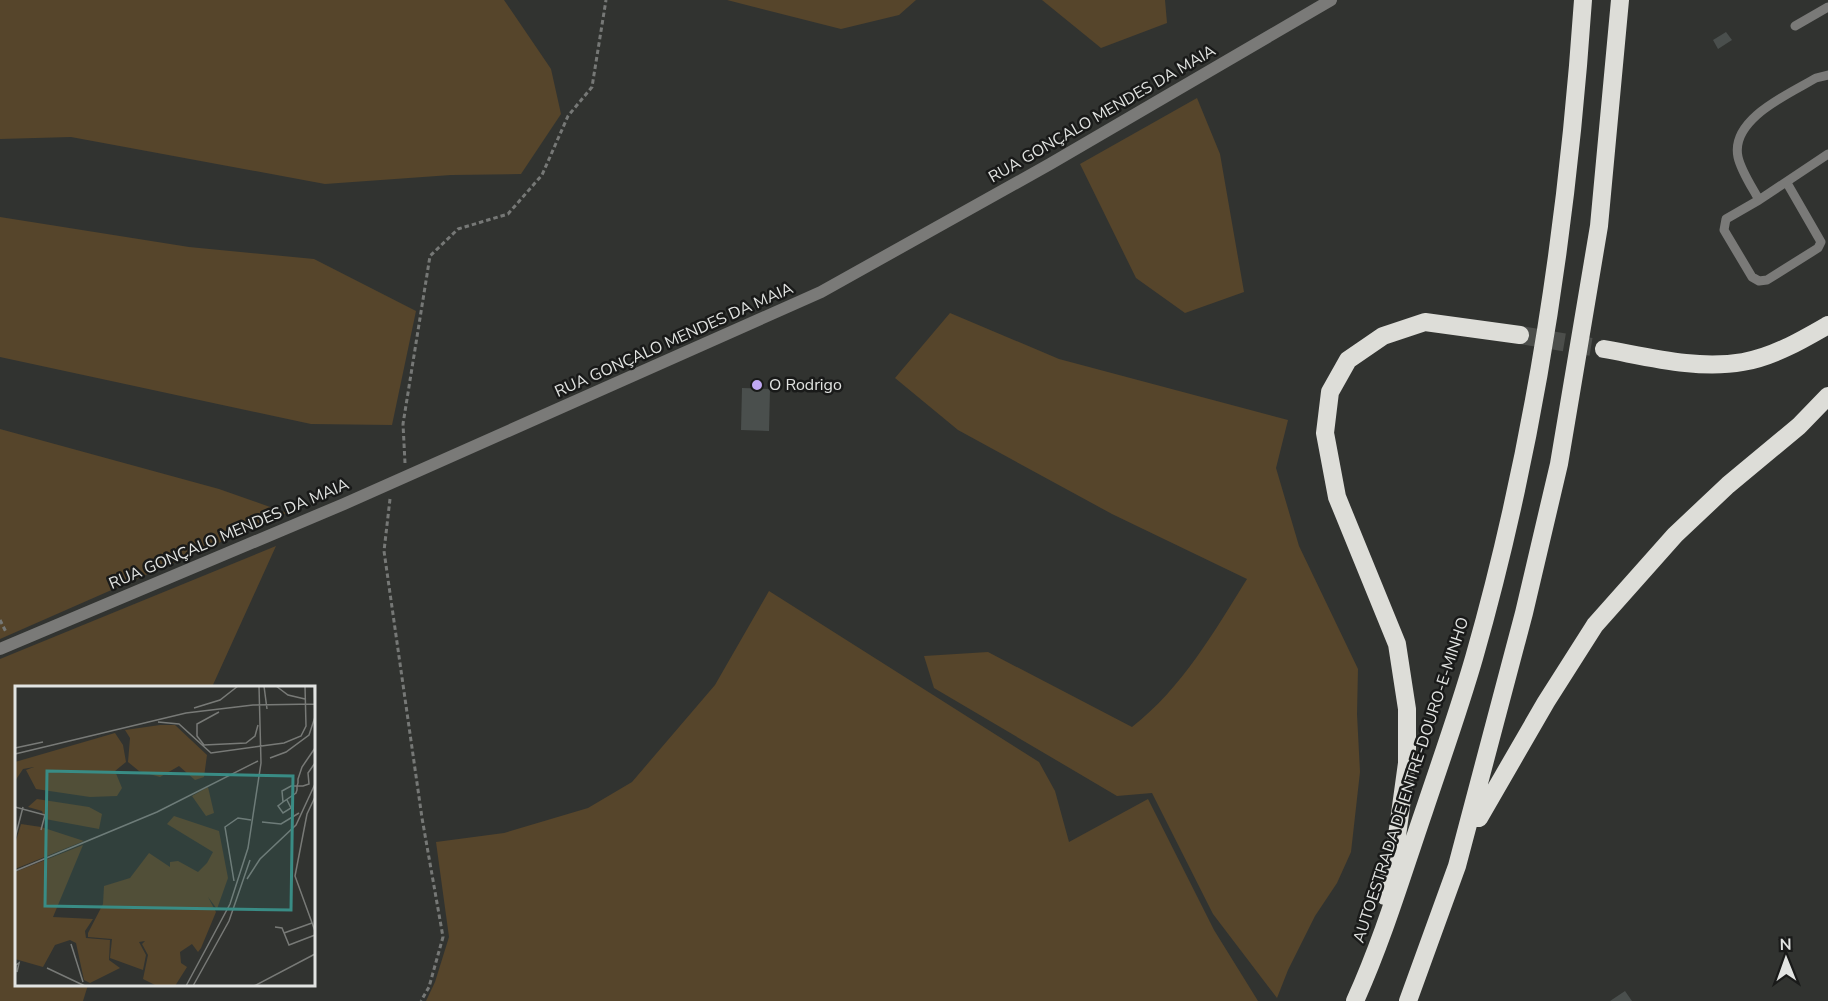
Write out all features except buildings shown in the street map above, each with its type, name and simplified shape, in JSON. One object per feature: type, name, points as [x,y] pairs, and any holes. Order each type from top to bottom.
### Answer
[{"type":"highway","name":"AUTOESTRADA DE ENTRE-DOURO-E-MINHO","points":[[1355,1001],[1373,961],[1474,658],[1513,495],[1555,274],[1570,154],[1583,0]]},
{"type":"highway","points":[[1457,866],[1538,555],[1575,376],[1604,179],[1620,0]]},
{"type":"highway","points":[[1373,961],[1403,794],[1407,763],[1407,709],[1397,644],[1337,497],[1325,433],[1330,392],[1348,360],[1383,336],[1425,322],[1520,336]]},
{"type":"highway","points":[[1604,349],[1692,364],[1743,362],[1796,344],[1828,325]]},
{"type":"highway","points":[[1408,1001],[1457,866],[1489,798],[1595,626],[1675,535],[1728,485],[1799,426],[1828,396]]},
{"type":"street","name":"RUA GONÇALO MENDES DA MAIA","points":[[0,649],[406,477],[821,292],[1050,164],[1331,0]]},
{"type":"lane","points":[[1795,27],[1828,7]]},
{"type":"lane","points":[[1759,200],[1738,158],[1737,145],[1749,120],[1816,78],[1828,75]]},
{"type":"lane","points":[[1787,183],[1821,242],[1818,248],[1767,280],[1758,281],[1752,277],[1724,230],[1726,219],[1787,183],[1828,154]]},
{"type":"path","points":[[406,477],[403,424],[430,256],[458,229],[508,214],[542,175],[568,116],[592,87],[606,0]]},
{"type":"path","points":[[391,483],[384,551],[422,818],[443,937],[429,987],[421,1001]]},
{"type":"shaded area","points":[[0,0],[504,0],[551,69],[561,114],[521,174],[451,175],[325,184],[71,137],[0,139]]},
{"type":"shaded area","points":[[727,0],[916,0],[899,15],[841,29]]},
{"type":"shaded area","points":[[1042,0],[1165,0],[1167,23],[1101,48]]},
{"type":"shaded area","points":[[1197,98],[1220,154],[1244,292],[1185,313],[1136,278],[1080,164]]},
{"type":"shaded area","points":[[0,217],[189,247],[314,259],[416,311],[392,425],[311,424],[0,357]]},
{"type":"shaded area","points":[[950,313],[1059,359],[1288,420],[1276,468],[1299,546],[1358,669],[1357,714],[1360,772],[1351,852],[1337,883],[1315,916],[1277,998],[1213,914],[1152,793],[1117,796],[934,688],[924,656],[988,652],[1132,727],[1150,712],[1182,677],[1247,579],[1112,514],[958,430],[895,378]]},
{"type":"shaded area","points":[[0,429],[219,489],[287,513],[0,639]]},
{"type":"shaded area","points":[[276,546],[212,686],[15,686],[15,986],[88,986],[83,1001],[0,1001],[0,659]]},
{"type":"shaded area","points":[[769,591],[1039,762],[1055,791],[1069,842],[1148,799],[1214,930],[1258,1001],[426,1001],[435,982],[449,937],[436,842],[504,833],[588,808],[632,782],[715,685]]},
{"type":"tunnel","points":[[1520,335],[1604,349]]},
{"type":"place","name":"O Rodrigo","points":[[757,385]]}]
